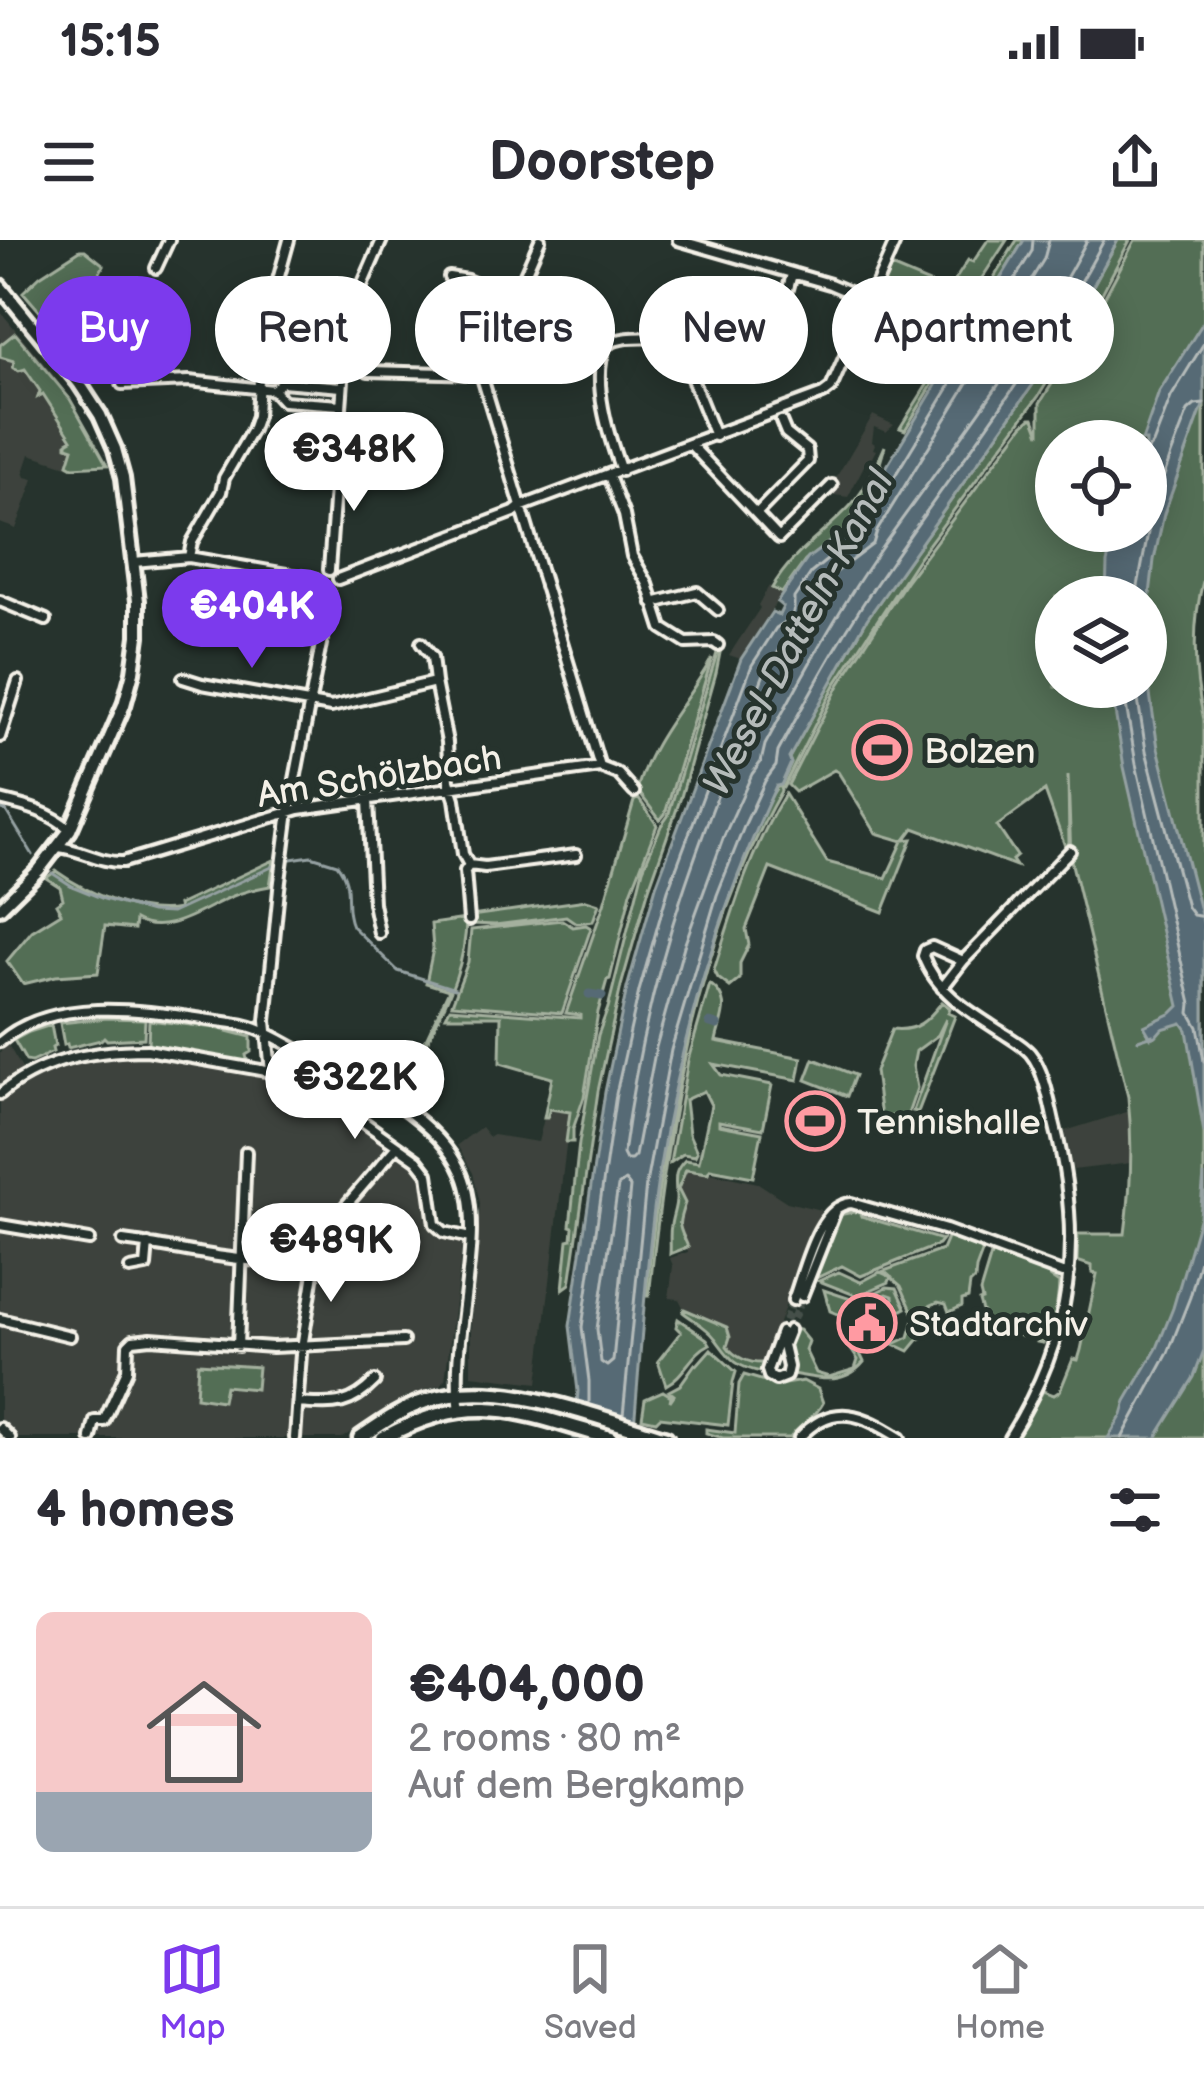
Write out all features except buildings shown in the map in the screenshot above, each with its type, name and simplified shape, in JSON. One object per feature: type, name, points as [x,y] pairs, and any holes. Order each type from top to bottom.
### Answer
[{"type":"main road","points":[[0,286],[79,383],[115,449],[134,562],[138,635],[133,672],[110,740],[70,830],[0,908]]},
{"type":"main road","points":[[360,1438],[404,1410],[457,1394],[512,1396],[666,1438]]},
{"type":"main road","points":[[383,1438],[414,1423],[487,1407],[610,1438]]},
{"type":"street","points":[[156,268],[169,240]]},
{"type":"street","points":[[189,557],[192,542],[257,416],[261,342],[289,240]]},
{"type":"street","points":[[338,579],[329,570],[345,353],[354,309],[382,240]]},
{"type":"street","points":[[524,276],[540,240]]},
{"type":"street","points":[[679,240],[832,285]]},
{"type":"street","points":[[881,276],[896,240]]},
{"type":"street","points":[[621,471],[605,424],[602,354],[606,344],[616,339],[639,338]]},
{"type":"street","points":[[191,381],[273,390],[283,401],[341,405]]},
{"type":"street","points":[[273,390],[282,382],[342,387]]},
{"type":"street","points":[[484,384],[600,767],[618,773],[634,792]]},
{"type":"street","points":[[695,384],[716,436]]},
{"type":"street","points":[[338,579],[796,405],[833,384]]},
{"type":"street","points":[[756,514],[808,461],[807,450],[786,433],[781,422]]},
{"type":"street","points":[[338,441],[415,445]]},
{"type":"street","points":[[691,445],[779,538],[832,485]]},
{"type":"street","points":[[609,476],[624,515],[632,556],[648,584],[662,628],[686,643],[718,645]]},
{"type":"street","points":[[134,562],[189,557],[315,579]]},
{"type":"street","points":[[315,579],[329,570]]},
{"type":"street","points":[[315,579],[320,590],[328,593]]},
{"type":"street","points":[[328,593],[336,588],[338,579]]},
{"type":"street","points":[[653,603],[697,592],[718,610]]},
{"type":"street","points":[[272,1072],[266,1021],[289,811],[328,593]]},
{"type":"street","points":[[0,602],[46,620]]},
{"type":"street","points":[[422,643],[432,657],[469,866]]},
{"type":"street","points":[[184,678],[331,706],[435,682]]},
{"type":"street","points":[[0,737],[4,710],[18,682]]},
{"type":"street","name":"Am Schölzbach","points":[[58,848],[75,848],[113,863],[289,811],[600,767]]},
{"type":"street","points":[[0,800],[28,807],[70,830]]},
{"type":"street","points":[[368,800],[379,933]]},
{"type":"street","points":[[942,988],[1070,851]]},
{"type":"street","points":[[469,866],[576,855]]},
{"type":"street","points":[[469,866],[465,871],[469,920]]},
{"type":"street","points":[[963,961],[934,948],[925,950],[923,956],[942,988],[1022,1045],[1036,1062],[1068,1186],[1071,1230],[1062,1316],[1048,1363],[1009,1438]]},
{"type":"street","points":[[0,1042],[32,1022],[88,1012],[190,1017],[255,1028],[361,1082],[427,1128],[454,1159],[471,1214],[460,1329],[460,1410]]},
{"type":"street","points":[[0,1094],[23,1077],[63,1060],[131,1050],[272,1072],[344,1108],[417,1160],[428,1174],[435,1224],[444,1232],[470,1238]]},
{"type":"street","points":[[295,1438],[316,1260],[325,1229],[397,1146]]},
{"type":"street","points":[[238,1346],[246,1152]]},
{"type":"street","points":[[798,1298],[823,1220],[837,1207],[851,1203],[1069,1273]]},
{"type":"street","points":[[0,1226],[89,1240]]},
{"type":"street","points":[[123,1240],[243,1260],[316,1260]]},
{"type":"street","points":[[130,1269],[146,1265],[148,1244]]},
{"type":"street","points":[[0,1319],[70,1336]]},
{"type":"street","points":[[785,1331],[789,1370],[778,1380],[767,1370],[785,1331]]},
{"type":"street","points":[[92,1438],[95,1421],[104,1421],[127,1370],[128,1346],[134,1340],[304,1347],[404,1340]]},
{"type":"street","points":[[298,1403],[343,1404],[375,1382]]},
{"type":"street","points":[[802,1438],[832,1416],[853,1414],[900,1438]]},
{"type":"street","points":[[0,1428],[10,1438]]},
{"type":"shaded area","points":[[0,311],[36,354],[36,384],[59,384],[83,419],[81,467],[30,454],[24,472],[34,479],[16,529],[0,523]]},
{"type":"shaded area","points":[[873,415],[894,425],[886,432],[874,427],[876,450],[870,461],[848,497],[834,495],[834,481]]},
{"type":"shaded area","points":[[769,586],[782,593],[741,659],[729,655],[760,608]]},
{"type":"shaded area","points":[[8,1045],[24,1072],[35,1075],[69,1061],[145,1052],[264,1076],[344,1111],[377,1134],[418,1167],[437,1230],[463,1240],[445,1380],[403,1398],[342,1438],[0,1438],[0,1052]]},
{"type":"shaded area","points":[[550,1108],[570,1112],[538,1383],[471,1375],[480,1203],[473,1173],[457,1145],[481,1127],[489,1137],[538,1142]]},
{"type":"shaded area","points":[[1130,1111],[1131,1163],[1073,1170],[1065,1131]]},
{"type":"shaded area","points":[[686,1170],[758,1183],[787,1202],[821,1210],[764,1363],[748,1361],[729,1350],[727,1330],[684,1309],[679,1299],[669,1298],[670,1258],[688,1252],[677,1223],[685,1204],[678,1189]]},
{"type":"green space","points":[[988,240],[1007,240],[983,276],[958,276],[968,260],[973,262]]},
{"type":"green space","points":[[1017,240],[1024,240],[1002,276],[995,276]]},
{"type":"green space","points":[[1118,240],[1130,240],[1111,276],[1098,276]]},
{"type":"green space","points":[[1135,240],[1204,240],[1204,577],[1195,648],[1204,720],[1204,1438],[1016,1438],[1043,1391],[1054,1395],[1060,1391],[1073,1359],[1078,1360],[1097,1274],[1092,1273],[1092,1266],[1077,1261],[1078,1234],[1125,1234],[1129,1200],[1128,1097],[1071,860],[1068,775],[1066,849],[1045,791],[997,826],[1017,856],[1012,860],[1016,866],[914,828],[905,840],[912,839],[883,912],[770,868],[746,929],[749,945],[740,963],[740,979],[730,987],[714,970],[753,858],[785,794],[827,862],[886,878],[903,841],[876,833],[838,772],[795,792],[788,785],[839,685],[907,580],[1023,425],[1034,418],[1035,552],[1167,552],[1167,420],[1040,420],[1040,403],[1052,384],[1114,384],[1114,279]]},
{"type":"green space","points":[[80,250],[104,265],[98,276],[40,276]]},
{"type":"green space","points":[[891,267],[912,276],[887,276]]},
{"type":"green space","points":[[36,280],[36,307],[23,292]]},
{"type":"green space","points":[[15,333],[36,358],[36,384],[58,384],[107,465],[68,464],[73,448],[67,442],[72,439],[43,394],[38,397],[40,391],[25,369],[19,371],[13,368],[14,361],[0,357],[0,345]]},
{"type":"green space","points":[[927,384],[933,384],[905,430],[900,428]]},
{"type":"green space","points":[[1046,384],[919,557],[835,685],[780,787],[791,764],[789,758],[867,619],[1032,386]]},
{"type":"green space","points":[[885,446],[882,467],[850,526],[805,561],[782,593],[772,588],[789,564],[857,497]]},
{"type":"green space","points":[[717,653],[716,673],[681,797],[621,986],[598,1091],[570,1284],[563,1289],[579,1143],[598,1035],[643,869],[668,816]]},
{"type":"green space","points":[[712,658],[660,820],[637,790],[660,738]]},
{"type":"green space","points":[[779,784],[781,791],[726,910],[706,973],[676,1101],[646,1296],[666,1142],[687,1041],[714,942],[746,851]]},
{"type":"green space","points":[[638,798],[657,825],[631,892],[598,1012],[573,1142],[566,1142],[570,1112],[550,1109],[544,1118],[552,1078],[500,1063],[501,1016],[446,1016],[450,1008],[580,1018],[566,1013]]},
{"type":"green space","points":[[274,860],[270,886],[238,894],[172,923],[159,926],[135,920],[134,929],[105,926],[98,973],[23,984],[7,961],[32,931],[61,913],[56,904],[63,899],[60,887],[46,878],[56,871],[115,901],[164,911],[179,909],[178,905]]},
{"type":"green space","points":[[586,900],[599,904],[593,921],[576,923],[566,916],[472,924],[471,916]]},
{"type":"green space","points":[[466,919],[460,965],[450,993],[416,1066],[396,1093],[449,990],[426,983],[433,949],[431,924]]},
{"type":"green space","points":[[562,920],[573,927],[591,928],[562,1013],[452,1004],[468,962],[471,930]]},
{"type":"green space","points":[[710,984],[723,1003],[716,1041],[802,1058],[798,1080],[713,1064],[721,1075],[772,1085],[763,1129],[719,1121],[719,1125],[762,1133],[753,1177],[686,1170],[678,1189],[685,1203],[680,1226],[688,1247],[670,1254],[676,1173],[685,1160],[699,1162],[711,1105],[704,1091],[685,1100],[689,1134],[697,1152],[670,1163],[688,1060]]},
{"type":"green space","points":[[942,1002],[955,1016],[918,1112],[913,1111],[946,1019],[938,1035],[916,1051],[917,1088],[907,1117],[881,1118],[875,1071],[892,1029],[921,1023]]},
{"type":"green space","points":[[145,1019],[144,1038],[104,1037],[68,1048],[64,1045],[60,1023]]},
{"type":"green space","points":[[149,1020],[251,1037],[248,1064],[148,1045]]},
{"type":"green space","points":[[51,1025],[53,1052],[26,1061],[14,1040]]},
{"type":"green space","points":[[814,1059],[855,1075],[847,1096],[806,1080]]},
{"type":"green space","points":[[859,1211],[861,1216],[942,1240],[861,1276],[842,1266],[812,1280],[838,1215]]},
{"type":"green space","points":[[948,1236],[983,1250],[975,1279],[962,1306],[949,1312],[946,1304],[938,1302],[921,1310],[929,1334],[909,1351],[894,1344],[909,1337],[915,1317],[901,1286],[884,1271],[942,1250]]},
{"type":"green space","points":[[992,1252],[1050,1274],[1059,1283],[1053,1323],[1043,1343],[1004,1332],[986,1319],[979,1301]]},
{"type":"green space","points":[[839,1272],[861,1282],[880,1272],[891,1277],[857,1296],[819,1281]]},
{"type":"green space","points":[[887,1287],[897,1288],[906,1308],[894,1309],[893,1296],[887,1294],[878,1306],[850,1319],[830,1311],[824,1290],[854,1303]]},
{"type":"green space","points":[[684,1309],[727,1327],[730,1350],[743,1359],[764,1363],[762,1372],[734,1361]]},
{"type":"green space","points":[[678,1319],[710,1344],[666,1385],[658,1361],[681,1332],[676,1327]]},
{"type":"green space","points":[[794,1329],[808,1341],[805,1350],[816,1373],[829,1377],[855,1369],[858,1360],[850,1348],[854,1341],[864,1362],[856,1370],[840,1378],[792,1374],[788,1347]]},
{"type":"green space","points":[[711,1349],[736,1372],[728,1425],[642,1418],[645,1399],[663,1391],[671,1396],[670,1401],[674,1395],[669,1391]]},
{"type":"green space","points":[[198,1363],[258,1367],[256,1389],[225,1386],[222,1401],[196,1397]]},
{"type":"green space","points":[[744,1375],[778,1385],[803,1381],[818,1389],[823,1403],[790,1438],[723,1438],[706,1433],[706,1429],[735,1433]]},
{"type":"water","points":[[1024,240],[1118,240],[1098,276],[1002,276]]},
{"type":"water","points":[[1204,321],[1204,403],[1167,506],[1167,420],[1149,420],[1159,392]]},
{"type":"water","name":"Wesel-Datteln-Kanal","points":[[937,384],[1033,384],[867,619],[789,758],[781,785],[776,786],[755,832],[719,927],[678,1072],[654,1205],[633,1438],[574,1438],[578,1391],[570,1326],[605,1092],[627,988],[656,886],[741,659],[772,612],[779,615],[783,607],[777,602],[808,558],[850,527]]},
{"type":"water","points":[[1110,552],[1156,552],[1152,576],[1107,576]]},
{"type":"water","points":[[1114,708],[1152,708],[1204,926],[1204,1133],[1187,1030],[1182,1023],[1151,1038],[1144,1026],[1179,1006]]},
{"type":"water","points":[[1204,1175],[1204,1350],[1194,1377],[1156,1438],[1108,1438],[1173,1308],[1200,1216]]},
{"type":"waterway","points":[[0,808],[33,855]]},
{"type":"waterway","points":[[291,859],[311,856],[337,864],[346,880],[352,926],[398,971],[455,989]]},
{"type":"waterway","points":[[52,873],[104,899],[172,913],[274,866]]},
{"type":"waterway","points":[[589,994],[602,996]]},
{"type":"waterway","points":[[710,1023],[717,1025]]},
{"type":"waterway","points":[[1138,1040],[1153,1035]]},
{"type":"tunnel","points":[[789,1330],[802,1296]]},
{"type":"tunnel","points":[[781,1332],[793,1300]]},
{"type":"place","name":"Bolzen","points":[[882,750]]},
{"type":"place","name":"Tennishalle","points":[[815,1121]]},
{"type":"place","name":"Stadtarchiv","points":[[867,1323]]}]
